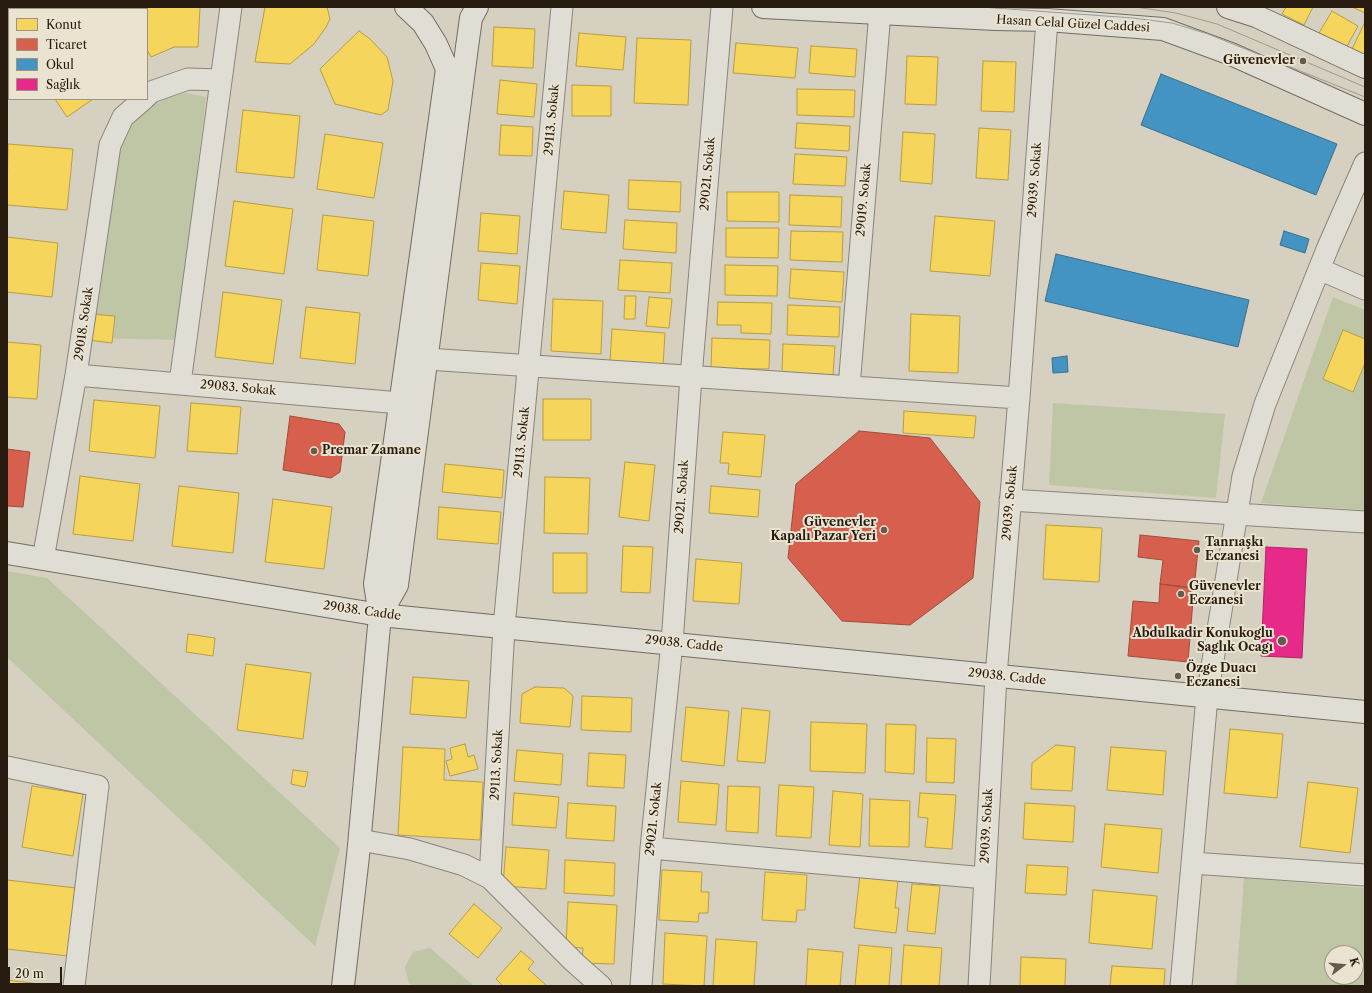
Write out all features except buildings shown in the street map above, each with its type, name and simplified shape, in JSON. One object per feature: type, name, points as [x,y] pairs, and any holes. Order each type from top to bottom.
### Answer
[{"type":"street","points":[[180,383],[231,7]]},
{"type":"street","points":[[343,986],[360,840],[380,614],[375,584],[447,69],[436,44],[423,23],[406,7]]},
{"type":"street","points":[[380,614],[397,585],[471,18],[477,7]]},
{"type":"street","name":"29113. Sokak","points":[[490,878],[504,627],[562,7]]},
{"type":"street","name":"29021. Sokak","points":[[642,986],[651,848],[672,643],[691,377],[722,7]]},
{"type":"street","name":"Hasan Celal Güzel Caddesi","points":[[763,7],[995,19],[1047,20],[1163,29],[1231,54],[1365,114]]},
{"type":"street","points":[[1228,7],[1256,16],[1365,67]]},
{"type":"street","name":"29019. Sokak","points":[[849,388],[880,12]]},
{"type":"street","name":"29039. Sokak","points":[[979,986],[996,676],[1019,398],[1047,20]]},
{"type":"street","points":[[148,95],[151,92],[188,79],[221,80]]},
{"type":"street","name":"29018. Sokak","points":[[43,559],[76,375],[110,144],[123,117],[143,100]]},
{"type":"street","points":[[1181,986],[1207,697],[1243,476],[1265,404],[1319,269],[1365,162]]},
{"type":"street","points":[[1319,269],[1365,289]]},
{"type":"street","points":[[427,359],[529,367],[1019,398]]},
{"type":"street","name":"29083. Sokak","points":[[76,375],[400,403]]},
{"type":"street","points":[[1010,500],[1365,522]]},
{"type":"street","name":"29038. Cadde","points":[[7,553],[380,614],[1365,712]]},
{"type":"street","points":[[7,767],[98,786],[74,986]]},
{"type":"street","points":[[360,840],[410,849],[464,865],[490,878],[574,962],[601,986]]},
{"type":"street","points":[[651,848],[984,878]]},
{"type":"street","points":[[1192,863],[1365,875]]},
{"type":"green space","points":[[186,93],[206,97],[177,340],[93,338],[123,132],[148,108],[166,98]]},
{"type":"green space","points":[[1333,297],[1365,310],[1365,510],[1261,503]]},
{"type":"green space","points":[[1053,403],[1225,414],[1216,498],[1049,485]]},
{"type":"green space","points":[[7,571],[47,578],[340,848],[315,946],[7,657]]},
{"type":"green space","points":[[1244,878],[1365,888],[1365,986],[1236,986]]},
{"type":"green space","points":[[430,948],[474,986],[413,986],[409,983],[405,967],[413,952]]},
{"type":"tram line","points":[[981,7],[1133,18],[1172,23],[1208,34],[1365,97]]},
{"type":"tram line","points":[[1135,7],[1176,13],[1217,24],[1365,87]]},
{"type":"place","name":"Güvenevler","points":[[1303,61]]},
{"type":"place","name":"Premar Zamane","points":[[314,451]]},
{"type":"place","name":"Güvenevler Kapalı Pazar Yeri","points":[[884,530]]},
{"type":"place","name":"Tanrıaşkı Eczanesi","points":[[1197,550]]},
{"type":"place","name":"Güvenevler Eczanesi","points":[[1181,594]]},
{"type":"place","name":"Abdulkadir Konukoglu Saglık Ocagı","points":[[1282,641]]},
{"type":"place","name":"Özge Duacı Eczanesi","points":[[1178,676]]}]
